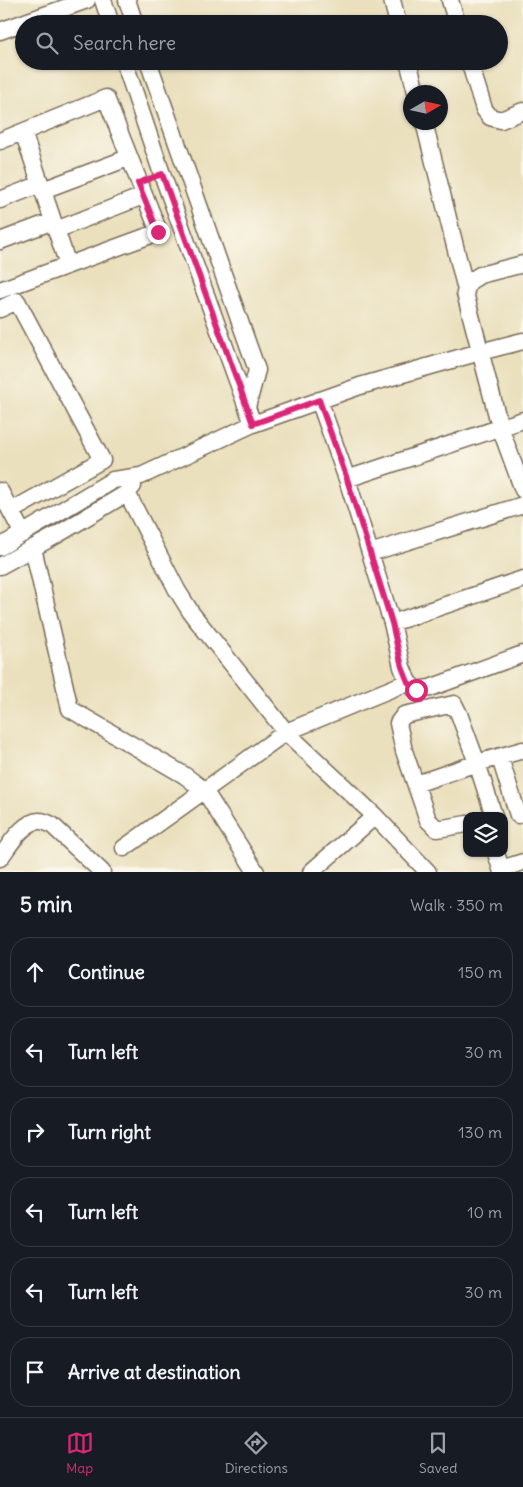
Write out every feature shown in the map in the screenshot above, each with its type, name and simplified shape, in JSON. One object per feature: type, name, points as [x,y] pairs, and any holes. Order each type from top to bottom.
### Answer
[{"type":"street","points":[[45,15],[87,0]]},
{"type":"street","points":[[108,15],[104,0],[117,0]]},
{"type":"street","points":[[127,0],[132,15]]},
{"type":"street","points":[[392,0],[396,15]]},
{"type":"street","points":[[450,0],[455,15]]},
{"type":"street","points":[[0,31],[15,26]]},
{"type":"street","points":[[127,70],[162,174],[253,424]]},
{"type":"street","points":[[151,70],[256,370],[247,407]]},
{"type":"street","points":[[410,70],[414,85]]},
{"type":"street","points":[[472,70],[484,109],[490,118],[501,120],[523,111]]},
{"type":"street","points":[[0,142],[106,98],[158,232],[0,290]]},
{"type":"street","points":[[426,130],[466,290],[465,293],[500,427],[523,490]]},
{"type":"street","points":[[23,132],[68,265]]},
{"type":"street","points":[[0,200],[130,162],[156,157],[178,149]]},
{"type":"street","points":[[0,241],[55,226],[141,189],[162,174],[184,167]]},
{"type":"street","points":[[184,235],[206,227]]},
{"type":"street","points":[[466,290],[469,282],[480,275],[523,264]]},
{"type":"street","points":[[0,309],[17,301],[102,460],[11,511]]},
{"type":"street","points":[[0,547],[113,480],[141,476],[253,424],[360,386],[523,341]]},
{"type":"street","points":[[319,400],[347,479],[392,623],[402,667],[408,682],[416,690],[430,688],[523,654]]},
{"type":"street","points":[[347,479],[523,420]]},
{"type":"street","points":[[0,566],[127,493],[141,476]]},
{"type":"street","points":[[70,478],[82,499]]},
{"type":"street","points":[[0,490],[23,534]]},
{"type":"street","points":[[127,493],[177,590],[192,614],[286,732],[375,816],[428,872]]},
{"type":"street","points":[[370,553],[523,505]]},
{"type":"street","points":[[33,548],[70,709],[184,775],[204,790],[256,872]]},
{"type":"street","points":[[392,623],[523,579]]},
{"type":"street","points":[[124,848],[286,732],[408,682]]},
{"type":"street","points":[[463,825],[437,829],[428,820],[404,751],[398,723],[404,715],[454,704],[477,763],[493,812]]},
{"type":"street","points":[[416,784],[477,763],[523,750]]},
{"type":"street","points":[[500,758],[515,816]]},
{"type":"street","points":[[0,858],[24,828],[32,822],[35,816],[52,825],[102,872]]},
{"type":"street","points":[[311,872],[375,816]]},
{"type":"street","points":[[497,857],[501,871],[523,862]]},
{"type":"route","points":[[158,232],[138,183],[162,174],[253,424],[319,400],[347,479],[392,623],[402,667],[408,682],[416,690]]}]
